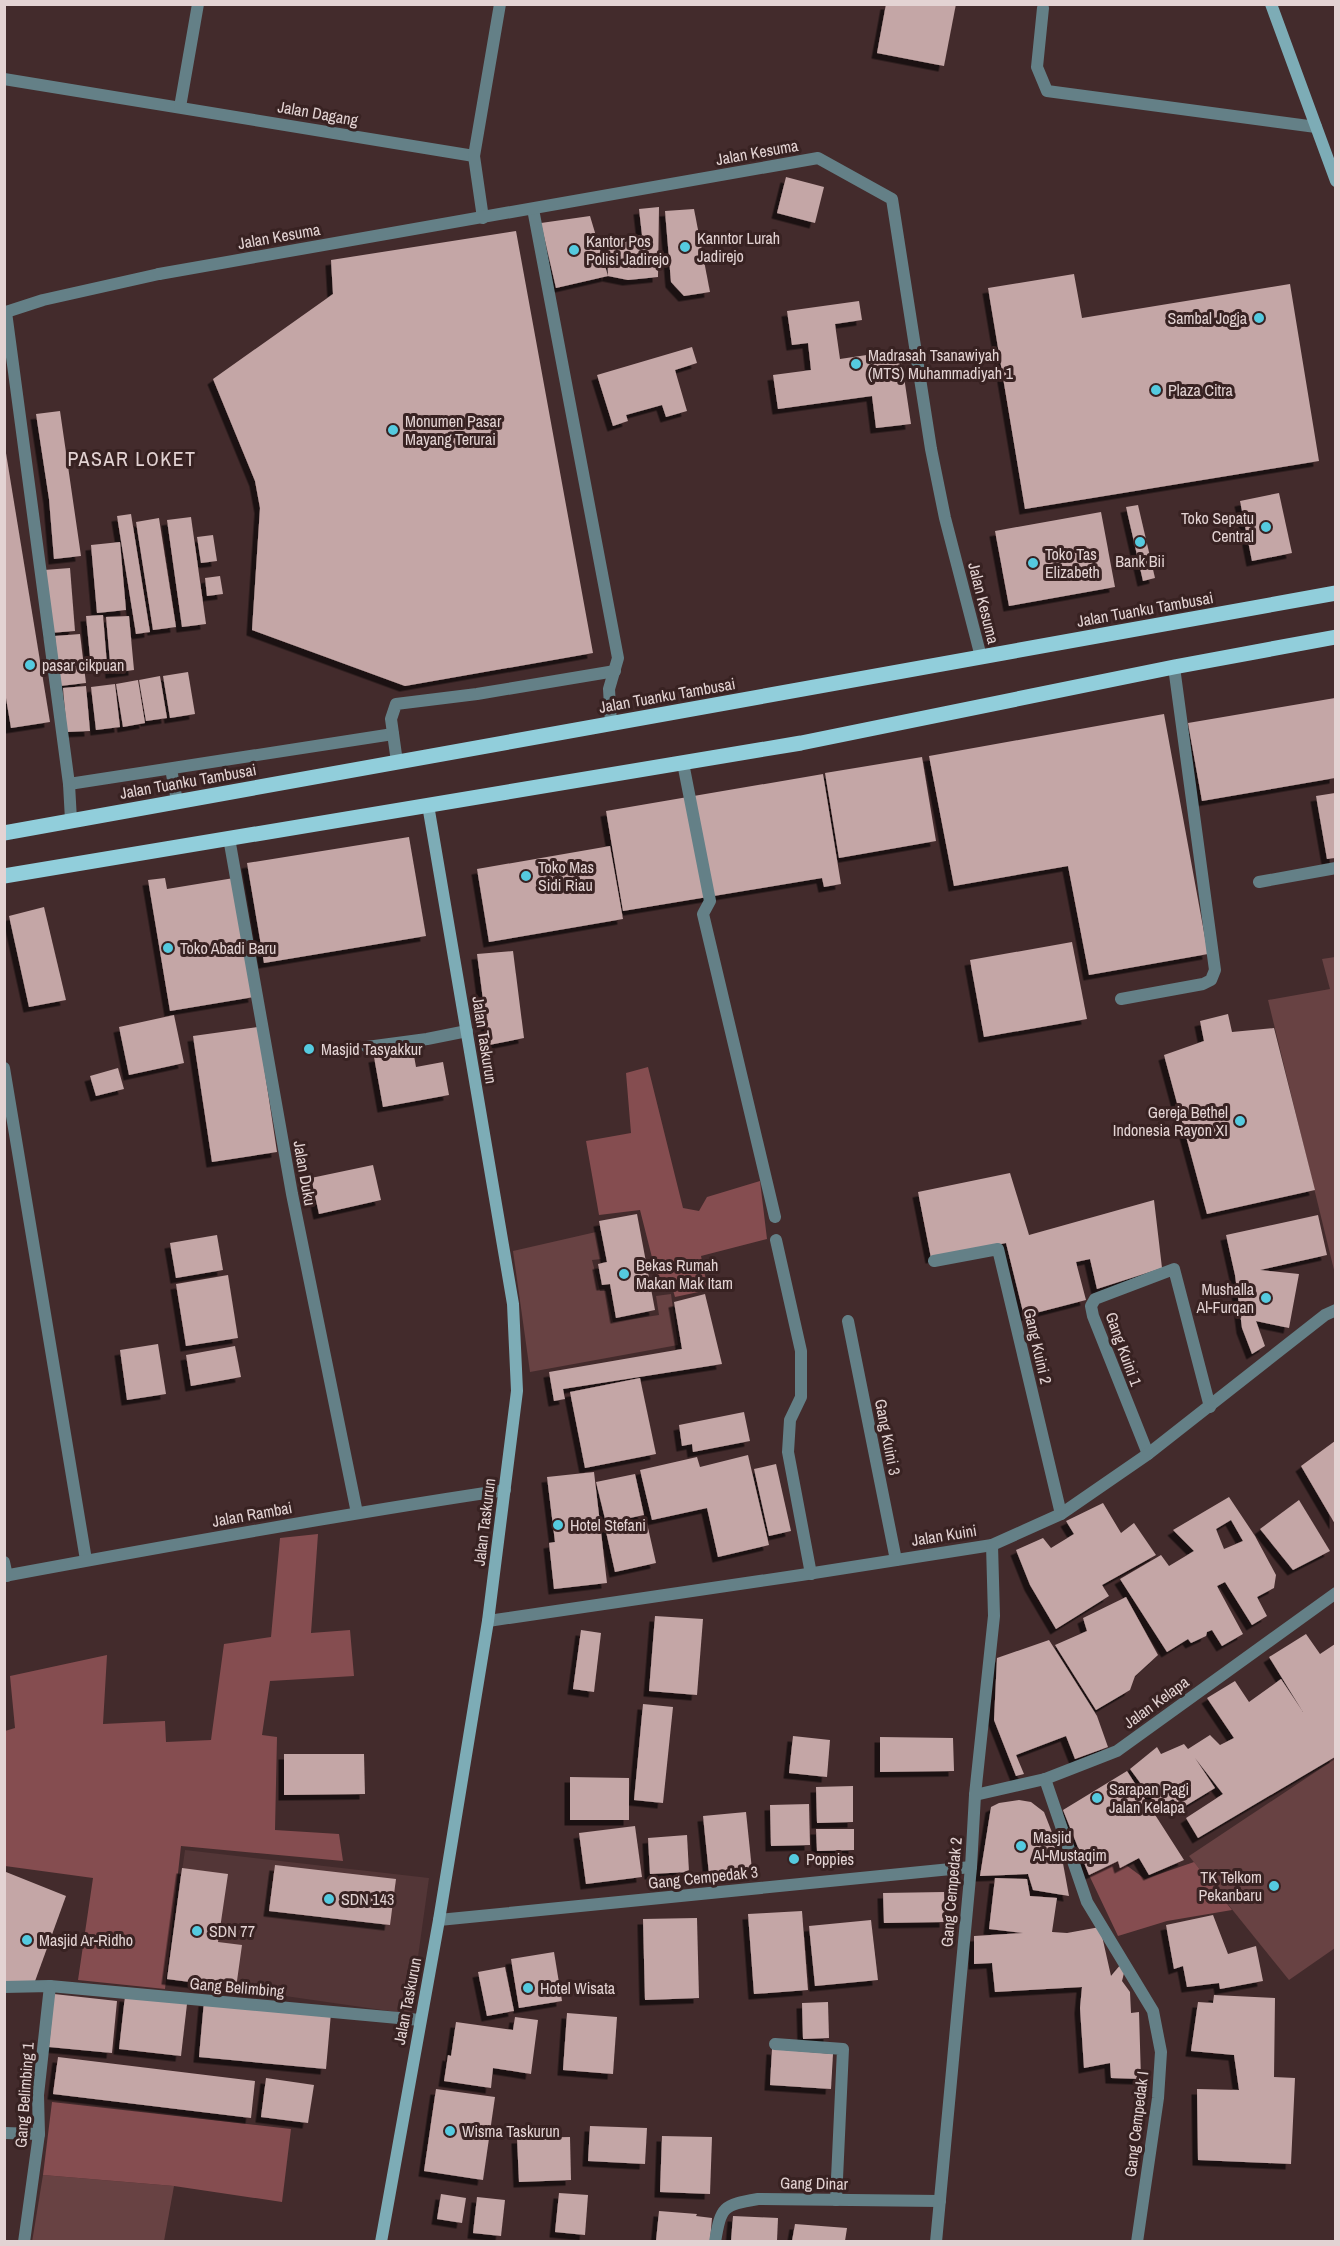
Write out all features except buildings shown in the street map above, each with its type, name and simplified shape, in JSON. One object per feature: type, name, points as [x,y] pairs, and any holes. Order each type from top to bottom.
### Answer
[{"type":"main road","name":"Jalan Tuanku Tambusai","points":[[4,833],[1335,593]]},
{"type":"main road","points":[[4,876],[813,741],[1174,667],[1335,638]]},
{"type":"street","points":[[180,106],[198,4]]},
{"type":"street","points":[[483,218],[474,156],[500,4]]},
{"type":"street","points":[[1271,4],[1335,181]]},
{"type":"street","points":[[1043,8],[1037,67],[1047,91],[1316,127]]},
{"type":"street","name":"Jalan Dagang","points":[[4,79],[180,106],[474,156]]},
{"type":"street","name":"Jalan Kesuma","points":[[69,784],[6,312],[43,300],[159,274],[818,158],[892,200],[931,449],[945,518],[981,657]]},
{"type":"street","points":[[533,209],[618,658],[609,689],[612,723]]},
{"type":"street","points":[[1121,999],[1203,984],[1211,980],[1215,970],[1174,667]]},
{"type":"street","points":[[397,762],[391,719],[396,704],[477,694],[615,671]]},
{"type":"street","points":[[71,820],[69,784],[393,734]]},
{"type":"street","points":[[683,763],[710,901],[703,914],[775,1217]]},
{"type":"street","points":[[171,769],[177,801]]},
{"type":"street","name":"Jalan Taskurun","points":[[381,2241],[439,1920],[488,1621],[517,1391],[513,1304],[428,805]]},
{"type":"street","name":"Jalan Duku","points":[[229,838],[292,1194],[357,1513]]},
{"type":"street","points":[[1259,882],[1335,868]]},
{"type":"street","points":[[367,1047],[467,1031]]},
{"type":"street","points":[[4,1068],[86,1560]]},
{"type":"street","points":[[776,1240],[801,1351],[801,1397],[790,1420],[788,1452],[811,1574]]},
{"type":"street","name":"Gang Kuini 2","points":[[934,1262],[998,1249],[1061,1514]]},
{"type":"street","name":"Gang Kuini 1","points":[[1148,1454],[1093,1316],[1091,1306],[1095,1299],[1173,1269],[1210,1407]]},
{"type":"street","name":"Jalan Kuini","points":[[488,1621],[992,1545],[1061,1514],[1148,1454],[1325,1315],[1335,1310]]},
{"type":"street","name":"Gang Kuini 3","points":[[848,1321],[896,1560]]},
{"type":"street","name":"Jalan Rambai","points":[[6,1576],[357,1513],[505,1490]]},
{"type":"street","name":"Gang Cempedak 2","points":[[936,2241],[971,1867],[975,1795],[994,1617],[992,1545]]},
{"type":"street","points":[[4,1562],[6,1576]]},
{"type":"street","name":"Jalan Kelapa","points":[[975,1795],[1045,1779],[1117,1751],[1335,1593]]},
{"type":"street","name":"Gang Cempedak I","points":[[1045,1779],[1086,1902],[1154,2011],[1161,2052],[1158,2098],[1137,2241]]},
{"type":"street","name":"Gang Cempedak 3","points":[[439,1920],[971,1867]]},
{"type":"street","name":"Gang Belimbing","points":[[4,1987],[50,1986],[420,2020]]},
{"type":"street","name":"Gang Belimbing 1","points":[[24,2241],[39,2134],[38,2095],[50,1986]]},
{"type":"street","points":[[775,2044],[843,2049],[836,2200]]},
{"type":"street","points":[[4,2133],[39,2134]]},
{"type":"street","name":"Gang Dinar","points":[[714,2241],[718,2222],[724,2209],[734,2203],[758,2199],[940,2201]]},
{"type":"shaded area","points":[[1335,957],[1335,1274],[1268,1000],[1330,989],[1322,959]]},
{"type":"shaded area","points":[[648,1067],[683,1208],[699,1211],[707,1197],[760,1181],[767,1239],[701,1256],[708,1290],[675,1297],[673,1290],[660,1289],[640,1210],[599,1215],[586,1141],[631,1133],[626,1073]]},
{"type":"shaded area","points":[[596,1232],[601,1259],[592,1260],[600,1291],[606,1291],[613,1322],[659,1315],[656,1296],[671,1294],[678,1345],[530,1372],[513,1251]]},
{"type":"shaded area","points":[[318,1534],[311,1633],[350,1630],[354,1676],[270,1681],[262,1735],[277,1737],[275,1830],[339,1834],[343,1861],[181,1846],[165,1989],[78,1980],[93,1878],[5,1866],[5,1731],[15,1728],[10,1676],[107,1655],[103,1724],[165,1721],[166,1742],[211,1740],[224,1644],[271,1637],[280,1538]]},
{"type":"shaded area","name":"TK Telkom Pekanbaru","points":[[1335,1759],[1335,1948],[1289,1980],[1189,1856]]},
{"type":"shaded area","points":[[185,1850],[429,1878],[410,2014],[167,1979]]},
{"type":"shaded area","points":[[1118,1861],[1120,1867],[1126,1865],[1145,1879],[1194,1862],[1232,1910],[1167,1921],[1118,1936],[1089,1875]]},
{"type":"shaded area","points":[[52,2102],[291,2129],[282,2202],[174,2186],[43,2175]]},
{"type":"shaded area","points":[[43,2175],[174,2186],[164,2241],[32,2242]]},
{"type":"place","name":"Kanntor Lurah Jadirejo","points":[[685,247]]},
{"type":"place","name":"Kantor Pos Polisi Jadirejo","points":[[574,250]]},
{"type":"place","name":"Sambal Jogja","points":[[1259,318]]},
{"type":"place","name":"Madrasah Tsanawiyah (MTS) Muhammadiyah 1","points":[[856,364]]},
{"type":"place","name":"Plaza Citra","points":[[1156,390]]},
{"type":"place","name":"Monumen Pasar Mayang Terurai","points":[[393,430]]},
{"type":"place","name":"Toko Sepatu Central","points":[[1266,527]]},
{"type":"place","name":"Bank Bii","points":[[1140,542]]},
{"type":"place","name":"Toko Tas Elizabeth","points":[[1033,563]]},
{"type":"place","name":"pasar cikpuan","points":[[30,665]]},
{"type":"place","name":"Toko Mas Sidi Riau","points":[[526,876]]},
{"type":"place","name":"Toko Abadi Baru","points":[[168,948]]},
{"type":"place","name":"Masjid Tasyakkur","points":[[309,1049]]},
{"type":"place","name":"Gereja Bethel Indonesia Rayon XI","points":[[1240,1121]]},
{"type":"place","name":"Bekas Rumah Makan Mak Itam","points":[[624,1274]]},
{"type":"place","name":"Mushalla Al-Furqan","points":[[1266,1298]]},
{"type":"place","name":"Hotel Stefani","points":[[558,1525]]},
{"type":"place","name":"Sarapan Pagi Jalan Kelapa","points":[[1097,1798]]},
{"type":"place","name":"Masjid Al-Mustaqim","points":[[1021,1846]]},
{"type":"place","name":"Poppies","points":[[794,1859]]},
{"type":"place","name":"TK Telkom Pekanbaru","points":[[1274,1886]]},
{"type":"place","name":"SDN 143","points":[[329,1899]]},
{"type":"place","name":"SDN 77","points":[[197,1931]]},
{"type":"place","name":"Masjid Ar-Ridho","points":[[27,1940]]},
{"type":"place","name":"Hotel Wisata","points":[[528,1988]]},
{"type":"place","name":"Wisma Taskurun","points":[[450,2131]]},
{"type":"district","name":"PASAR LOKET","points":[[132,458]]}]
